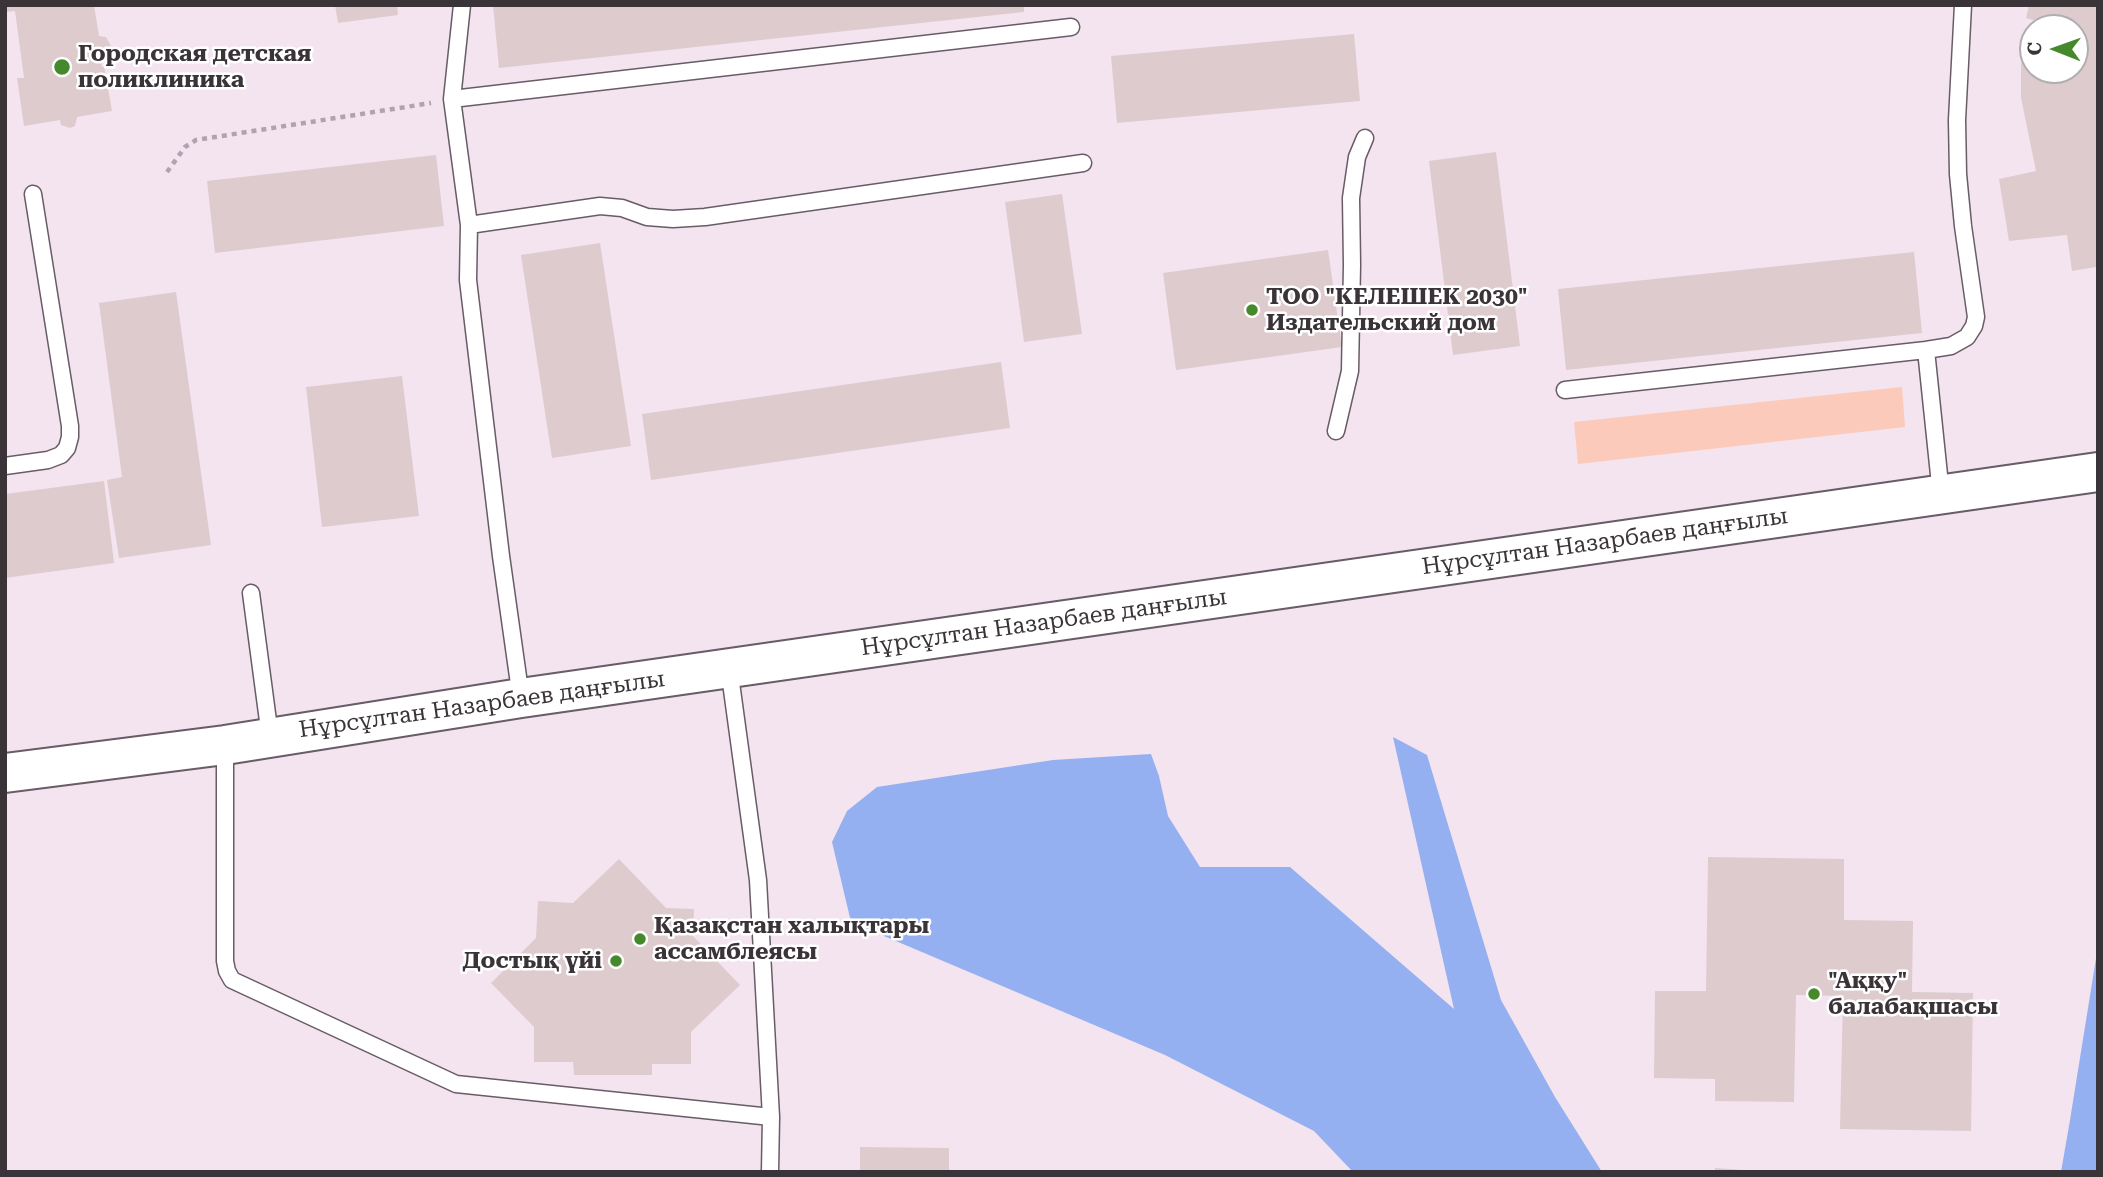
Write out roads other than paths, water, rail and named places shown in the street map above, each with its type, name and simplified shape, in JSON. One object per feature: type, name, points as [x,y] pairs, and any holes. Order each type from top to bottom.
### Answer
[{"type":"main road","name":"Нұрсұлтан Назарбаев даңғылы","points":[[5,773],[225,745],[522,698],[2090,473]]},
{"type":"lane","points":[[462,5],[452,99],[469,225],[468,280],[501,556],[522,698]]},
{"type":"lane","points":[[1565,390],[1951,346],[1968,337],[1976,317],[1958,174],[1958,94],[1963,5]]},
{"type":"lane","points":[[452,99],[1071,27]]},
{"type":"lane","points":[[1336,431],[1350,371],[1352,198],[1357,158],[1365,138]]},
{"type":"lane","points":[[469,225],[600,206],[673,219],[705,217],[1083,163]]},
{"type":"lane","points":[[5,466],[48,460],[61,455],[67,448],[70,437],[71,426],[33,194]]},
{"type":"lane","points":[[1926,349],[1941,494]]},
{"type":"lane","points":[[251,593],[270,736]]},
{"type":"lane","points":[[729,668],[758,880],[771,1117],[770,1172]]},
{"type":"lane","points":[[225,745],[225,961],[232,980],[456,1084],[771,1117]]},
{"type":"water","points":[[1393,737],[1427,755],[1501,1000],[1555,1097],[1602,1172],[1353,1172],[1314,1131],[1165,1055],[851,922],[832,842],[847,811],[877,787],[1053,760],[1151,754],[1168,816],[1200,867],[1290,867],[1454,1009]]},
{"type":"water","points":[[2098,946],[2098,1172],[2061,1172],[2070,1120]]},
{"type":"place","name":"Городская детская поликлиника","points":[[62,67]]},
{"type":"place","name":"ТОО \"КЕЛЕШЕК 2030\" Издательский дом","points":[[1252,310]]},
{"type":"place","name":"Қазақстан халықтары ассамблеясы","points":[[640,939]]},
{"type":"place","name":"Достық үйі","points":[[616,961]]},
{"type":"place","name":"\"Аққу\" балабақшасы","points":[[1814,994]]}]
